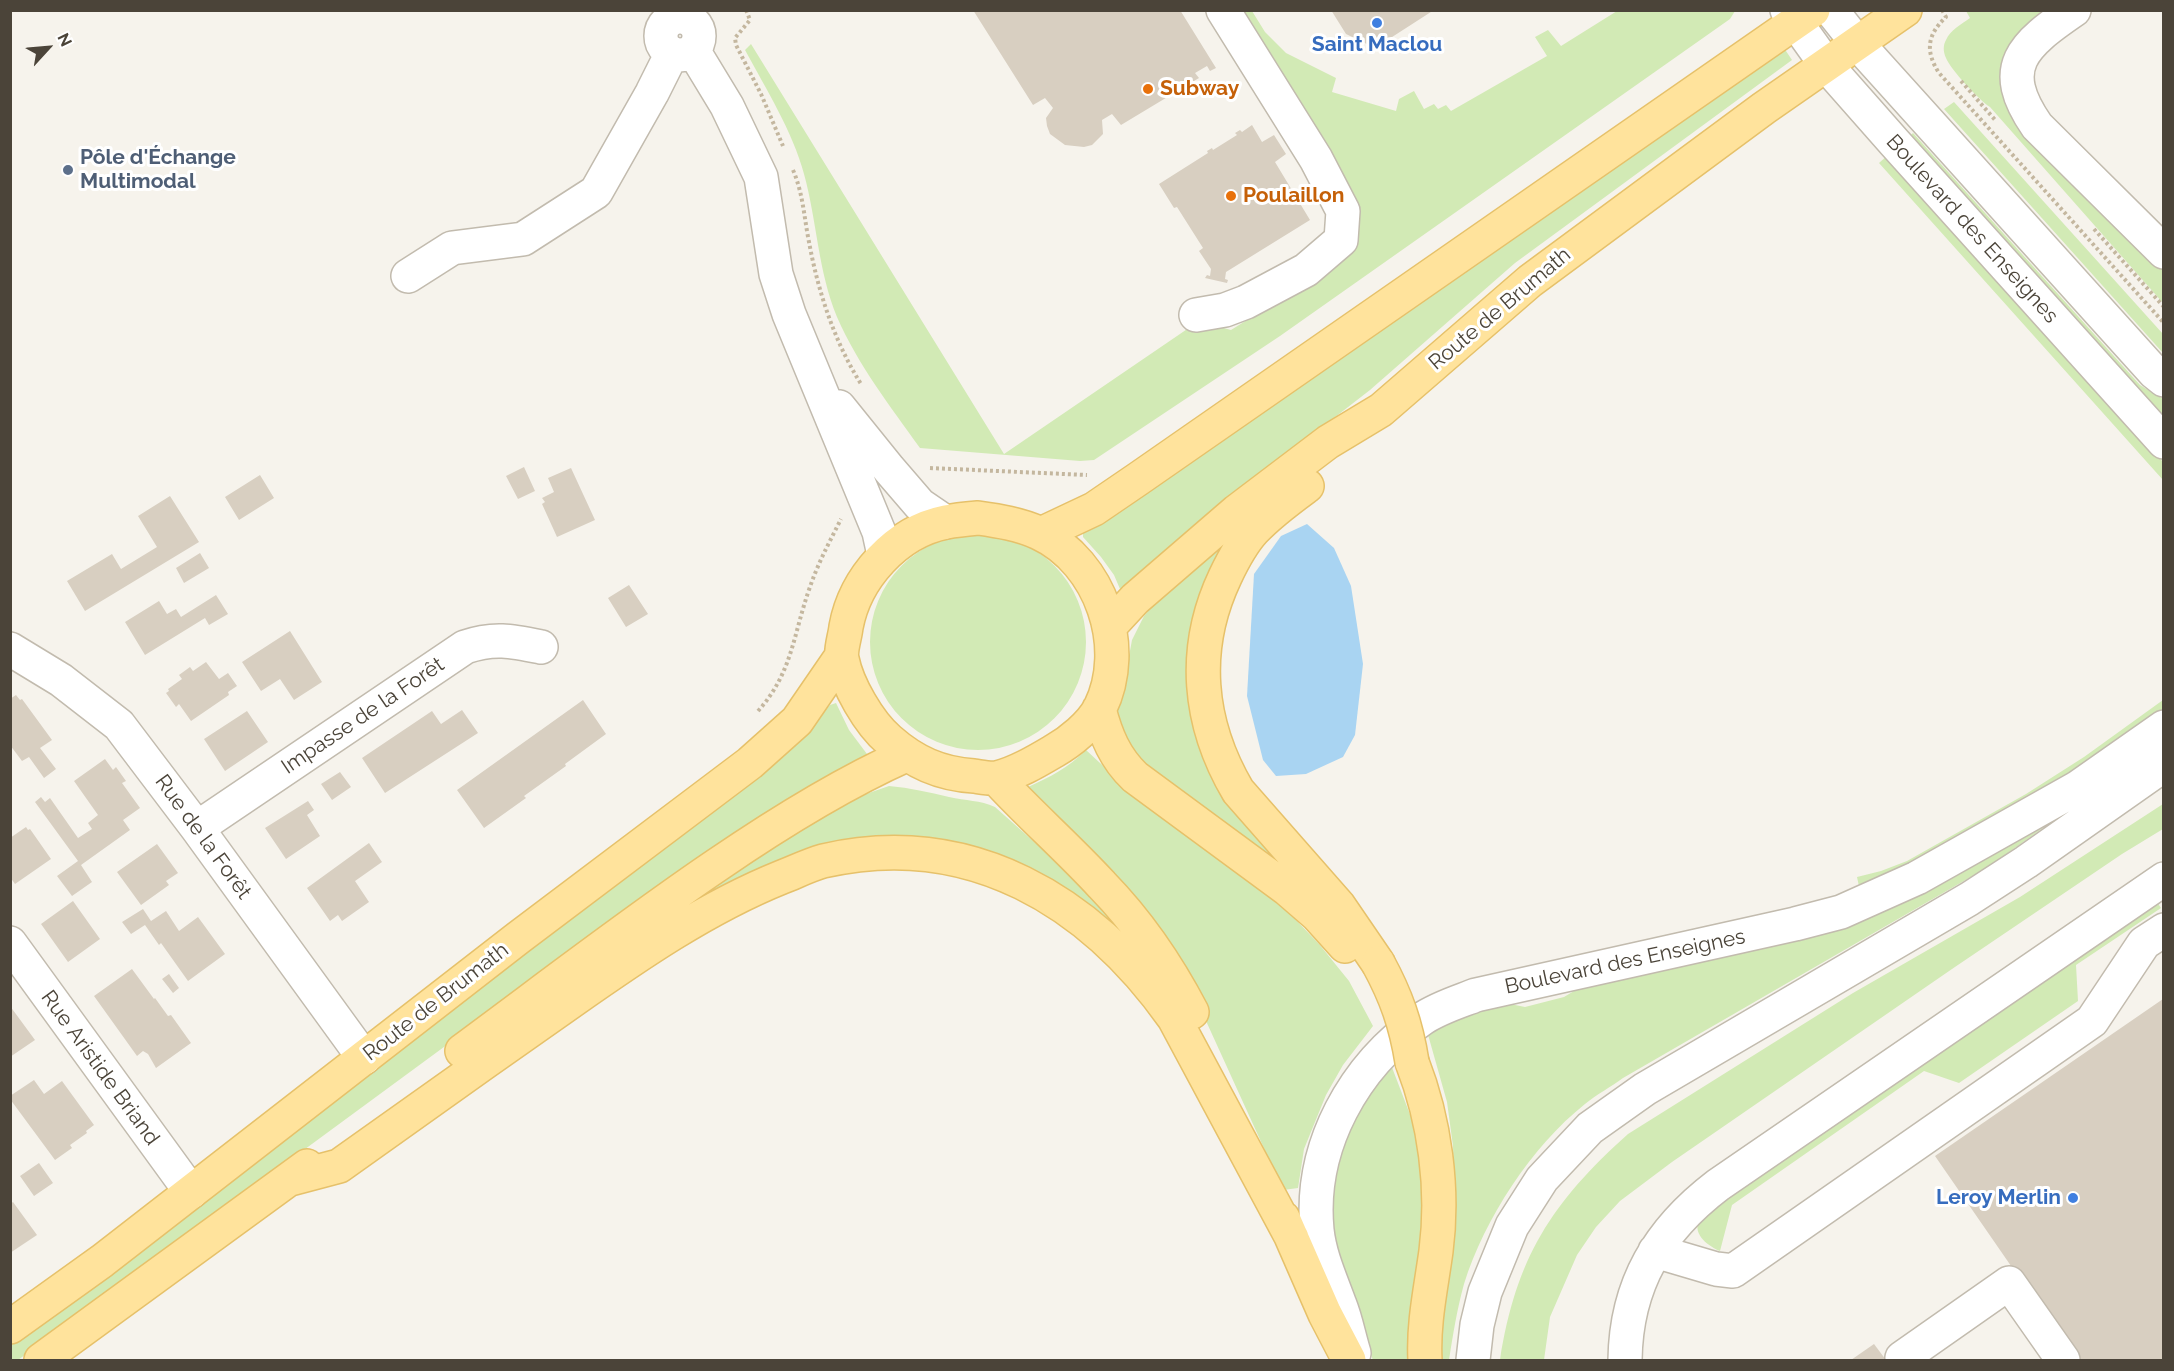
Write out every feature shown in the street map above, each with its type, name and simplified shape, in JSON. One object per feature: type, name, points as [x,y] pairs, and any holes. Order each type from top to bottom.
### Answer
[{"type":"main road","name":"Route de Brumath","points":[[1110,626],[1135,599],[1237,511],[1328,442],[1381,410],[1539,274],[1755,115],[1905,10]]},
{"type":"main road","points":[[1041,534],[1094,508],[1129,485],[1798,15]]},
{"type":"main road","points":[[1372,967],[1339,906],[1238,791],[1216,747],[1208,721],[1203,688],[1208,624],[1218,592],[1234,559],[1253,531],[1341,459],[1381,410]]},
{"type":"main road","points":[[978,518],[1010,522],[1041,534],[1073,557],[1096,589],[1110,626],[1112,671],[1099,709],[1072,741],[1036,762],[996,778],[962,776],[927,767],[906,755],[877,730],[857,699],[841,657],[848,616],[861,585],[884,555],[903,540],[923,529],[945,522],[978,518]]},
{"type":"main road","name":"Route de Brumath","points":[[14,1317],[102,1261],[518,938],[750,763],[797,721],[841,657]]},
{"type":"main road","points":[[1099,709],[1113,751],[1123,765],[1136,777],[1287,888],[1372,967],[1394,992],[1407,1029],[1433,1143],[1438,1198],[1436,1251],[1426,1318],[1425,1360]]},
{"type":"main road","points":[[41,1360],[693,881],[826,796],[906,755]]},
{"type":"main road","points":[[996,778],[1029,814],[1103,885],[1129,915],[1174,979],[1216,1063],[1325,1314],[1349,1360]]},
{"type":"main road","points":[[290,1179],[339,1166],[624,965],[695,921],[762,885],[821,862],[877,853],[936,855],[1007,875],[1040,893],[1069,911],[1100,935],[1130,963],[1154,990],[1174,1018],[1292,1238]]},
{"type":"street","points":[[1196,315],[1225,310],[1246,302],[1306,270],[1341,240],[1343,211],[1316,159],[1223,10]]},
{"type":"street","name":"Boulevard des Enseignes","points":[[1831,10],[1858,44],[2163,380]]},
{"type":"street","points":[[2074,10],[2046,29],[2021,57],[2018,73],[2021,102],[2037,126],[2163,252]]},
{"type":"street","points":[[408,276],[452,249],[523,239],[596,192],[652,93],[682,51],[699,39],[696,26],[688,19],[667,15]]},
{"type":"street","name":"Boulevard des Enseignes","points":[[1798,15],[1827,66],[2163,442]]},
{"type":"street","points":[[682,51],[727,106],[761,177],[776,274],[789,314],[879,532],[884,555]]},
{"type":"street","points":[[809,360],[844,415],[889,470],[920,505],[945,522]]},
{"type":"street","name":"Impasse de la Forêt","points":[[197,828],[465,647],[498,639],[541,647]]},
{"type":"street","name":"Rue de la Forêt","points":[[10,650],[61,680],[119,725],[364,1058]]},
{"type":"street","name":"Boulevard des Enseignes","points":[[1356,1360],[1341,1307],[1321,1252],[1317,1229],[1320,1175],[1333,1125],[1348,1097],[1384,1049],[1423,1018],[1476,995],[1841,912],[1917,878],[2077,788],[2163,727]]},
{"type":"street","points":[[1473,1360],[1477,1325],[1485,1292],[1512,1226],[1542,1179],[1590,1128],[1645,1089],[1915,932],[2026,862],[2163,765]]},
{"type":"street","points":[[2026,862],[2117,820],[2163,791]]},
{"type":"street","points":[[1625,1360],[1632,1303],[1646,1267],[1665,1236],[1690,1208],[1718,1185],[2163,879]]},
{"type":"street","points":[[1655,1251],[1716,1269],[1733,1271],[2092,1021],[2144,943],[2163,930]]},
{"type":"street","name":"Rue Aristide Briand","points":[[10,943],[191,1192]]},
{"type":"street","points":[[1904,1360],[1902,1358],[2009,1283],[2063,1360]]},
{"type":"path","points":[[746,10],[750,20],[735,38],[736,45],[761,94],[787,156]]},
{"type":"path","points":[[1942,10],[1946,17],[1931,36],[1929,49],[1932,62],[1939,74],[2163,323]]},
{"type":"path","points":[[791,166],[800,185],[809,243],[823,302],[852,369],[865,389]]},
{"type":"path","points":[[921,469],[1091,475]]},
{"type":"path","points":[[756,714],[772,696],[783,675],[792,652],[809,588],[826,548],[846,513],[866,501]]},
{"type":"green space","points":[[1236,11],[1252,11],[1265,32],[1286,53],[1336,78],[1332,92],[1396,111],[1399,99],[1414,91],[1424,109],[1434,104],[1438,109],[1446,105],[1451,111],[1547,56],[1535,37],[1548,30],[1561,46],[1617,11],[1735,11],[1730,19],[1280,336],[1094,460],[1080,461],[920,448],[865,368],[837,317],[826,282],[799,158],[778,111],[745,50],[751,44],[1004,454],[1199,321],[1231,330],[1334,266],[1359,211],[1355,196]]},
{"type":"green space","points":[[1966,11],[2049,11],[2009,53],[2071,177],[2163,270],[2163,303],[1990,107],[1953,70],[1944,53],[1944,44],[1950,33],[1970,18]]},
{"type":"green space","points":[[1784,48],[1792,60],[1515,263],[1370,390],[1214,511],[1123,591],[1120,589],[1114,575],[1083,537],[1083,532]]},
{"type":"green space","points":[[1954,102],[2163,334],[2163,353],[1944,109]]},
{"type":"green space","points":[[1913,133],[2140,385],[2163,399],[2163,422],[1909,137]]},
{"type":"green space","points":[[1888,155],[2163,462],[2163,480],[1879,163]]},
{"type":"green space","points":[[978,534],[999,536],[1019,542],[1038,552],[1054,566],[1068,582],[1078,601],[1084,621],[1086,642],[1084,663],[1078,683],[1068,702],[1054,718],[1038,732],[1019,742],[999,748],[978,750],[957,748],[937,742],[918,732],[902,718],[888,702],[878,683],[872,663],[870,642],[872,621],[878,601],[888,582],[902,566],[918,552],[937,542],[957,536]]},
{"type":"green space","points":[[1226,539],[1193,662],[1289,864],[1284,871],[1139,765],[1112,718],[1127,667],[1132,640],[1144,616],[1157,600]]},
{"type":"green space","points":[[2163,700],[2163,717],[2091,768],[1860,891],[1857,877],[1907,861],[2026,794],[2084,757]]},
{"type":"green space","points":[[836,703],[849,730],[867,754],[866,758],[463,1033],[18,1360],[11,1360],[10,1345],[180,1220],[520,957],[809,729],[830,705]]},
{"type":"green space","points":[[2163,743],[1988,867],[1623,1078],[1594,1097],[1565,1121],[1529,1162],[1497,1209],[1473,1259],[1464,1284],[1449,1360],[1440,1360],[1439,1324],[1454,1192],[1453,1146],[1447,1102],[1425,1024],[1490,1000],[1525,1007],[1564,997],[1594,979],[1823,928]]},
{"type":"green space","points":[[1086,750],[1141,801],[1264,892],[1295,919],[1349,981],[1373,1026],[1343,1065],[1326,1095],[1304,1149],[1298,1188],[1283,1190],[1196,999],[1026,796],[1028,787],[1044,780]]},
{"type":"green space","points":[[889,786],[995,807],[1068,872],[1114,922],[1129,944],[923,841],[658,925],[806,826],[863,795]]},
{"type":"green space","points":[[2163,804],[2163,829],[2122,854],[1952,969],[1672,1162],[1620,1201],[1596,1227],[1577,1255],[1550,1317],[1544,1360],[1500,1360],[1516,1291],[1541,1235],[1578,1184],[1628,1134],[1853,993],[2020,897]]},
{"type":"green space","points":[[2157,902],[2161,908],[2076,965],[2078,1001],[1959,1083],[1924,1071],[1732,1205],[1720,1251],[1700,1236],[1697,1226],[1699,1221],[1714,1207]]},
{"type":"green space","points":[[1388,1057],[1419,1138],[1427,1188],[1413,1360],[1373,1360],[1351,1309],[1330,1250],[1333,1161]]},
{"type":"water","points":[[1307,524],[1334,548],[1351,586],[1363,664],[1355,735],[1343,757],[1306,774],[1276,776],[1263,760],[1247,696],[1254,574],[1281,536]]},
{"type":"building","points":[[973,10],[1180,10],[1216,68],[1210,71],[1207,66],[1195,73],[1199,78],[1121,125],[1112,114],[1102,120],[1103,134],[1092,145],[1084,147],[1065,145],[1050,134],[1047,126],[1046,118],[1053,108],[1045,98],[1033,105]]},
{"type":"building","name":"Saint Maclou","points":[[1331,10],[1434,10],[1375,48],[1346,34]]},
{"type":"building","name":"Poulaillon","points":[[1252,125],[1262,142],[1274,135],[1286,154],[1275,162],[1310,220],[1226,272],[1227,283],[1205,278],[1207,275],[1210,276],[1211,269],[1199,251],[1203,248],[1177,207],[1174,208],[1159,184],[1208,153],[1207,151],[1212,148],[1213,150],[1237,135],[1235,133],[1240,130],[1242,132]]},
{"type":"building","points":[[524,467],[535,491],[518,499],[506,476]]},
{"type":"building","points":[[571,468],[595,520],[557,537],[542,504],[545,502],[542,498],[554,492],[548,478]]},
{"type":"building","points":[[260,475],[274,498],[239,520],[225,497]]},
{"type":"building","points":[[170,496],[199,542],[85,611],[67,581],[112,554],[121,569],[157,547],[138,516]]},
{"type":"building","points":[[200,553],[209,568],[184,583],[176,568]]},
{"type":"building","points":[[629,585],[648,614],[626,627],[608,598]]},
{"type":"building","points":[[216,595],[228,614],[209,625],[205,618],[145,655],[125,622],[159,601],[167,614],[176,609],[181,617]]},
{"type":"building","points":[[290,631],[322,682],[294,700],[280,679],[261,691],[242,662]]},
{"type":"building","points":[[206,662],[219,679],[228,673],[237,686],[228,692],[229,695],[191,721],[179,704],[176,707],[166,693],[182,679],[179,675],[190,667],[193,671]]},
{"type":"building","points":[[16,695],[20,700],[22,699],[52,740],[40,748],[56,769],[44,778],[29,757],[22,761],[10,745],[10,699]]},
{"type":"building","points":[[583,700],[606,734],[524,796],[526,798],[484,828],[457,790]]},
{"type":"building","points":[[462,710],[478,733],[385,793],[362,758],[432,711],[441,724]]},
{"type":"building","points":[[247,711],[268,742],[225,771],[204,739]]},
{"type":"building","points":[[105,759],[113,770],[116,767],[126,781],[122,783],[140,808],[123,820],[130,830],[81,865],[92,882],[72,896],[57,876],[78,861],[35,802],[41,797],[45,802],[50,798],[78,838],[92,829],[88,823],[98,815],[74,781]]},
{"type":"building","points":[[340,772],[351,787],[332,800],[321,784]]},
{"type":"building","points":[[308,801],[314,810],[307,815],[320,836],[286,859],[265,828]]},
{"type":"building","points":[[26,827],[30,829],[51,859],[15,884],[10,877],[10,838]]},
{"type":"building","points":[[369,843],[382,862],[355,881],[369,902],[342,921],[338,915],[330,921],[307,888]]},
{"type":"building","points":[[157,844],[178,873],[166,881],[169,885],[141,905],[117,872]]},
{"type":"building","points":[[73,901],[100,939],[68,962],[41,924]]},
{"type":"building","points":[[143,909],[151,921],[166,911],[179,931],[198,917],[225,954],[188,981],[145,925],[131,934],[122,922]]},
{"type":"building","points":[[132,969],[168,1016],[171,1015],[191,1043],[156,1068],[148,1054],[143,1051],[137,1056],[94,996]]},
{"type":"building","points":[[169,974],[179,988],[173,993],[162,979]]},
{"type":"building","name":"Leroy Merlin","points":[[2163,999],[2163,1360],[2076,1360],[1935,1156]]},
{"type":"building","points":[[10,1006],[35,1040],[10,1057]]},
{"type":"building","points":[[34,1080],[44,1094],[62,1081],[94,1125],[70,1145],[72,1148],[55,1160],[10,1099],[10,1096]]},
{"type":"building","points":[[39,1163],[53,1183],[34,1196],[20,1176]]},
{"type":"building","points":[[13,1202],[37,1235],[10,1253],[10,1204]]},
{"type":"building","points":[[1874,1344],[1886,1360],[1851,1360]]},
{"type":"place","name":"Saint Maclou","points":[[1377,23]]},
{"type":"place","name":"Subway","points":[[1148,89]]},
{"type":"place","name":"Pôle d'Échange Multimodal","points":[[68,170]]},
{"type":"place","name":"Poulaillon","points":[[1231,196]]},
{"type":"place","name":"Leroy Merlin","points":[[2073,1198]]}]
